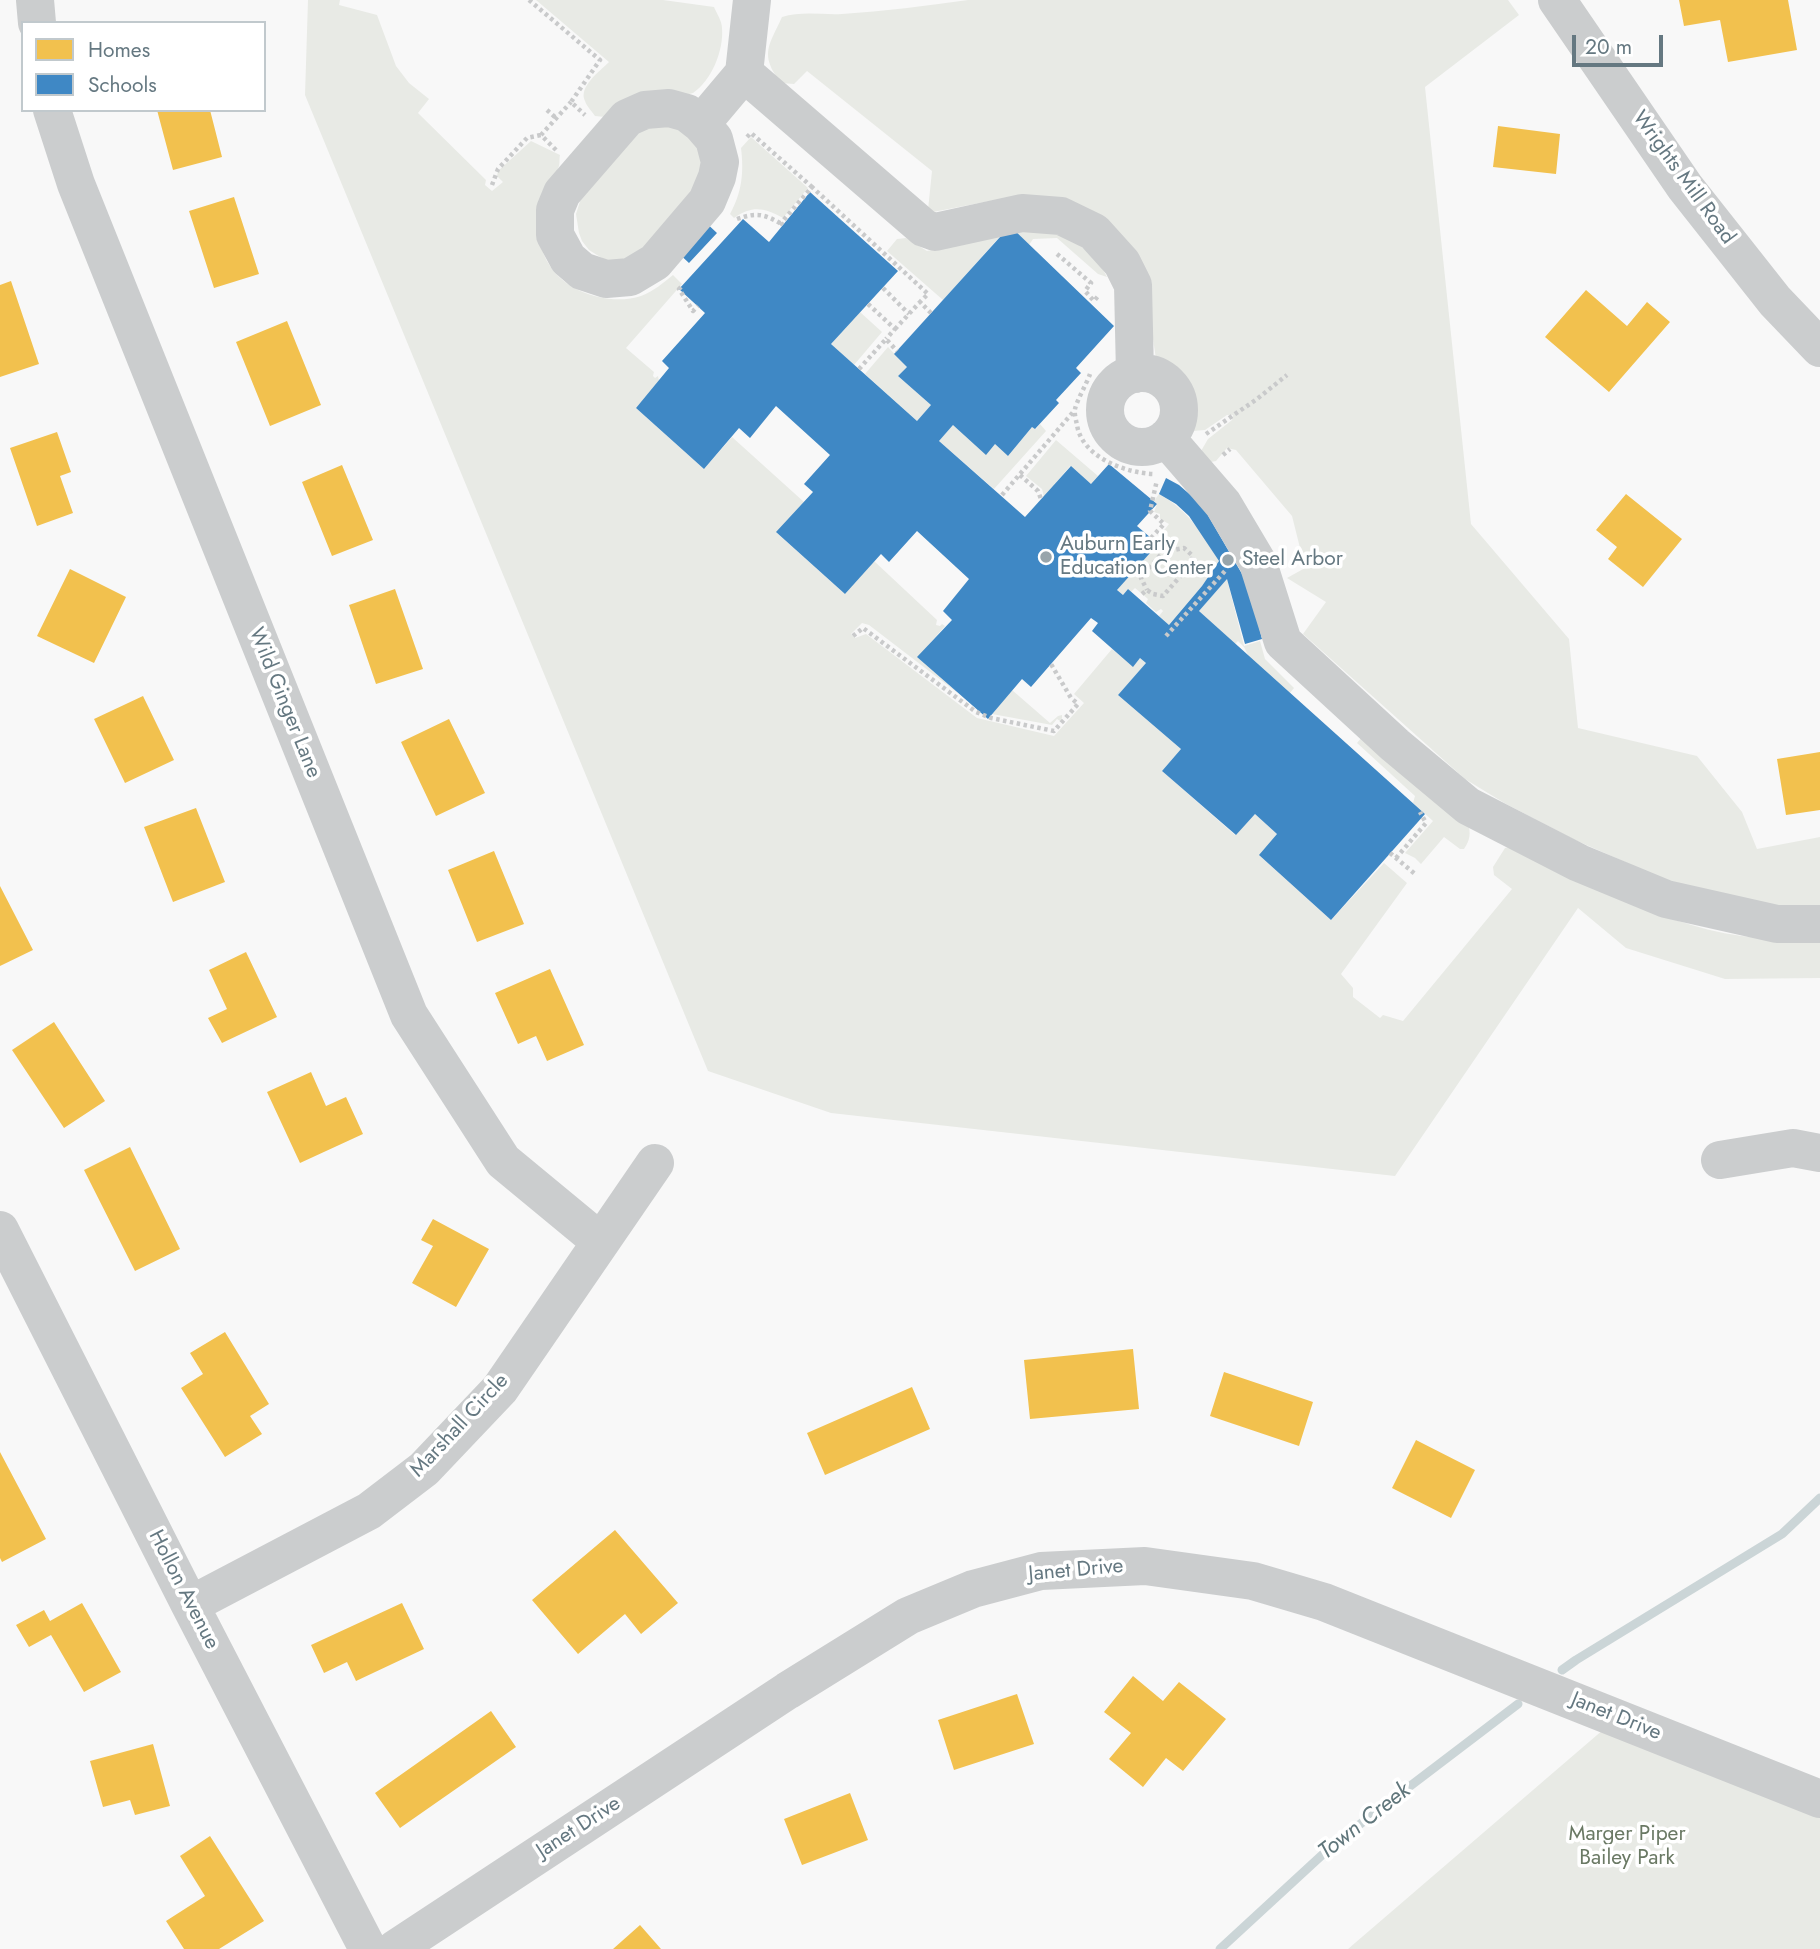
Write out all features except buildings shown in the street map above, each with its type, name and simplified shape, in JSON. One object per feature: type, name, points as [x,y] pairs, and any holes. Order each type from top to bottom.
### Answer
[{"type":"street","points":[[35,0],[37,21]]},
{"type":"street","points":[[701,124],[744,73],[752,0]]},
{"type":"street","name":"Wrights Mill Road","points":[[1557,0],[1685,187],[1775,301],[1820,348]]},
{"type":"street","points":[[744,73],[924,228],[935,232],[1022,213],[1061,216],[1094,232],[1122,263],[1133,285],[1135,374]]},
{"type":"street","points":[[669,108],[687,113],[701,124],[714,139],[720,162],[717,177],[707,201],[655,262],[630,277],[606,279],[582,271],[568,259],[555,235],[555,210],[562,192],[627,118],[645,110],[669,108]]},
{"type":"street","name":"Wild Ginger Lane","points":[[53,112],[76,184],[409,1015],[503,1161],[601,1242]]},
{"type":"street","points":[[1147,373],[1159,377],[1176,394],[1179,405],[1179,417],[1174,429],[1156,444],[1143,447],[1120,440],[1112,431],[1105,408],[1114,386],[1135,374],[1147,373]]},
{"type":"street","points":[[1166,438],[1223,504],[1258,563],[1283,642],[1395,745],[1468,806],[1579,863],[1666,899],[1777,924],[1820,924]]},
{"type":"street","points":[[1720,1160],[1793,1148],[1820,1153]]},
{"type":"street","name":"Marshall Circle","points":[[190,1605],[369,1511],[424,1469],[500,1389],[655,1163]]},
{"type":"street","name":"Hollon Avenue","points":[[0,1230],[368,1949]]},
{"type":"street","name":"Janet Drive","points":[[395,1949],[787,1691],[908,1616],[973,1589],[1041,1571],[1146,1566],[1253,1581],[1324,1602],[1820,1799]]},
{"type":"path","points":[[529,0],[600,60],[571,102],[586,116]]},
{"type":"path","points":[[547,110],[556,118]]},
{"type":"path","points":[[743,141],[751,133],[929,294],[859,369]]},
{"type":"path","points":[[492,185],[498,169],[527,138],[541,135]]},
{"type":"path","points":[[732,221],[751,214],[768,216],[783,225],[781,223],[812,187]]},
{"type":"path","points":[[1056,253],[1091,283],[1085,291],[1094,301],[1104,289]]},
{"type":"path","points":[[883,288],[909,314]]},
{"type":"path","points":[[920,302],[931,313]]},
{"type":"path","points":[[868,304],[895,329]]},
{"type":"path","points":[[886,339],[897,351]]},
{"type":"path","points":[[1002,495],[1074,410],[1090,374]]},
{"type":"path","points":[[1204,435],[1287,375]]},
{"type":"path","points":[[1074,410],[1077,430],[1098,457],[1139,474],[1159,475],[1150,511],[1164,524],[1151,538]]},
{"type":"path","points":[[1020,475],[1038,491],[1041,499]]},
{"type":"path","points":[[1184,548],[1192,556],[1191,564],[1163,596],[1147,590],[1141,578],[1163,552],[1184,548]]},
{"type":"path","points":[[1166,635],[1228,568]]},
{"type":"path","points":[[1142,594],[1147,590]]},
{"type":"path","points":[[853,636],[863,628],[976,712],[991,718],[1055,731],[1078,704],[1071,698],[1051,664]]},
{"type":"path","points":[[1390,853],[1415,874]]},
{"type":"green space","points":[[308,0],[340,0],[339,5],[377,15],[396,66],[409,83],[429,99],[418,113],[486,180],[485,185],[492,191],[503,182],[497,176],[498,171],[531,141],[560,155],[559,166],[542,194],[537,220],[544,254],[550,266],[567,283],[591,295],[617,299],[646,294],[673,275],[682,284],[626,348],[654,372],[655,378],[658,376],[659,381],[636,408],[704,469],[732,437],[804,502],[777,533],[845,594],[874,561],[937,620],[936,625],[945,626],[918,657],[959,694],[869,625],[862,623],[851,634],[855,638],[866,634],[977,718],[1054,736],[1084,703],[1074,694],[1112,649],[1133,666],[1140,658],[1146,663],[1118,695],[1181,749],[1162,771],[1235,835],[1255,814],[1277,834],[1260,856],[1331,920],[1384,863],[1407,883],[1341,974],[1353,988],[1353,997],[1380,1018],[1383,1015],[1403,1021],[1512,889],[1494,875],[1493,867],[1505,848],[1515,846],[1609,893],[1674,920],[1742,936],[1777,939],[1820,934],[1820,978],[1725,979],[1626,948],[1578,908],[1395,1176],[831,1113],[708,1071],[305,95]]},
{"type":"green space","points":[[536,0],[663,0],[714,7],[722,25],[721,46],[711,73],[693,93],[605,117],[595,116],[585,101],[585,90],[609,62]]},
{"type":"green space","points":[[968,0],[1508,0],[1519,15],[1425,87],[1471,524],[1569,639],[1578,728],[1697,756],[1742,812],[1757,849],[1820,837],[1820,906],[1778,908],[1666,880],[1575,840],[1465,779],[1303,634],[1326,602],[1287,578],[1305,568],[1292,516],[1236,450],[1227,448],[1216,461],[1211,462],[1201,451],[1208,439],[1232,420],[1233,415],[1227,415],[1205,430],[1193,431],[1195,406],[1191,386],[1179,371],[1156,359],[1142,266],[1011,197],[933,212],[928,210],[932,171],[807,71],[794,84],[781,83],[770,65],[768,50],[782,17],[842,14]]},
{"type":"green space","points":[[651,127],[680,129],[696,144],[702,159],[696,191],[639,255],[619,261],[605,260],[589,250],[579,233],[576,214],[582,195],[635,134]]},
{"type":"green space","points":[[751,137],[808,188],[783,218],[758,209],[734,218],[730,214],[741,182],[741,148]]},
{"type":"green space","points":[[1016,232],[1056,234],[1072,240],[1092,256],[1107,277],[1098,274],[1057,238],[1033,239],[1029,245]]},
{"type":"green space","points":[[1003,233],[943,300],[887,251],[897,239],[906,238],[927,251]]},
{"type":"green space","points":[[860,312],[882,332],[854,365],[831,344]]},
{"type":"green space","points":[[888,347],[907,367],[898,376],[931,405],[917,421],[865,374]]},
{"type":"green space","points":[[1040,424],[1046,431],[994,489],[939,441],[953,425],[995,444],[1008,456],[1032,427],[1036,429]]},
{"type":"green space","points":[[1056,440],[1098,476],[1091,484],[1070,466],[1044,497],[1042,489],[1026,476]]},
{"type":"green space","points":[[1159,494],[1187,515],[1219,561],[1169,625],[1159,616],[1163,611],[1161,609],[1156,612],[1146,603],[1148,599],[1135,588],[1131,592],[1128,589],[1123,595],[1117,590],[1169,524],[1160,519],[1160,514],[1154,512],[1157,504],[1154,501]]},
{"type":"green space","points":[[1227,579],[1244,646],[1260,641],[1265,659],[1294,688],[1290,693],[1248,655],[1238,641],[1235,644],[1199,611]]},
{"type":"green space","points":[[1012,690],[1050,723],[1058,716],[1062,715],[1062,718],[1052,725],[992,714]]},
{"type":"green space","points":[[1362,737],[1468,823],[1469,837],[1464,849],[1444,837],[1421,864],[1405,853],[1433,821],[1413,803],[1415,796],[1357,743]]},
{"type":"green space","name":"Marger Piper Bailey Park","points":[[1604,1729],[1820,1811],[1820,1949],[1348,1949]]},
{"type":"waterway","name":"Town Creek","points":[[1562,1670],[1782,1534],[1820,1498]]},
{"type":"waterway","name":"Town Creek","points":[[1220,1949],[1334,1844],[1518,1704]]},
{"type":"place","name":"Auburn Early Education Center","points":[[1046,557]]},
{"type":"place","name":"Steel Arbor","points":[[1228,560]]}]
